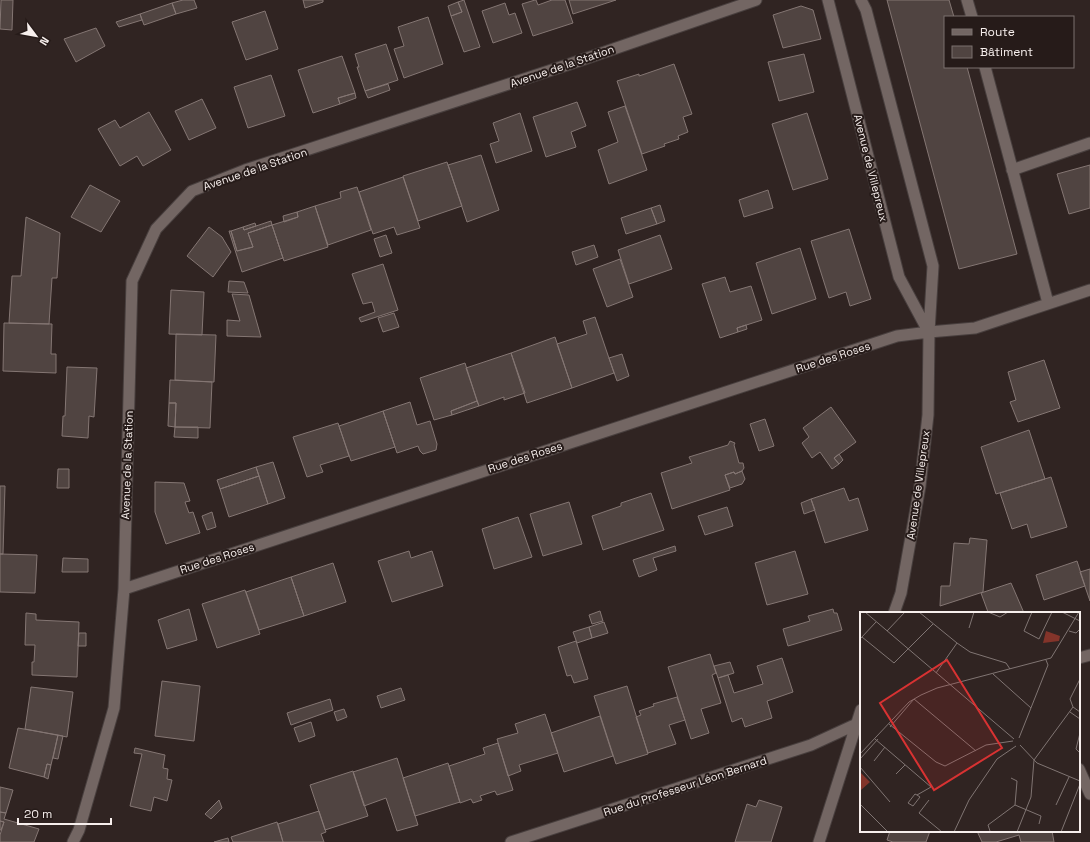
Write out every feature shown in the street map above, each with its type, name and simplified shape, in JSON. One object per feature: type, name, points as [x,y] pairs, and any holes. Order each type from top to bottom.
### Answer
[{"type":"street","name":"Avenue de la Station","points":[[73,842],[79,830],[114,708],[124,589],[132,281],[156,229],[192,191],[245,170],[570,64],[756,0]]},
{"type":"street","name":"Avenue de Villepreux","points":[[828,0],[899,277],[928,332]]},
{"type":"street","name":"Avenue de Villepreux","points":[[861,0],[866,10],[933,266],[928,332],[928,415],[920,486],[901,593],[894,612]]},
{"type":"street","points":[[967,0],[972,16]]},
{"type":"street","points":[[985,68],[1048,303]]},
{"type":"street","points":[[1012,170],[1090,143]]},
{"type":"street","name":"Rue des Roses","points":[[124,589],[897,336],[975,328],[1090,290]]},
{"type":"street","points":[[1080,658],[1090,655]]},
{"type":"street","points":[[818,842],[859,722]]},
{"type":"street","name":"Rue du Professeur Léon Bernard","points":[[511,842],[811,746],[859,722]]},
{"type":"street","points":[[1080,771],[1090,794]]},
{"type":"building","points":[[1,0],[13,0],[12,30],[0,29]]},
{"type":"building","points":[[183,0],[194,0],[197,8],[176,14],[172,3]]},
{"type":"building","points":[[303,0],[323,0],[323,2],[305,8]]},
{"type":"building","points":[[464,0],[480,47],[464,52],[451,16],[462,12],[458,2]]},
{"type":"building","points":[[536,0],[538,5],[552,0],[565,0],[573,23],[533,36],[522,4]]},
{"type":"building","points":[[569,0],[616,0],[573,14]]},
{"type":"building","points":[[887,0],[949,0],[954,16],[944,16],[944,68],[967,68],[1017,254],[959,269]]},
{"type":"building","points":[[458,2],[462,12],[451,16],[448,6]]},
{"type":"building","points":[[172,3],[176,14],[144,25],[140,14]]},
{"type":"building","points":[[505,3],[509,15],[515,13],[522,33],[493,43],[482,11]]},
{"type":"building","points":[[801,6],[813,10],[821,39],[783,48],[773,15]]},
{"type":"building","points":[[265,11],[278,49],[246,60],[232,22]]},
{"type":"building","points":[[140,14],[142,20],[119,27],[116,22]]},
{"type":"building","points":[[428,17],[443,64],[404,78],[394,49],[404,46],[398,27]]},
{"type":"building","points":[[96,28],[105,46],[76,62],[64,39]]},
{"type":"building","points":[[386,44],[398,80],[365,91],[357,67],[359,67],[355,54]]},
{"type":"building","points":[[804,54],[814,92],[779,101],[768,62]]},
{"type":"building","points":[[342,56],[355,93],[338,98],[340,104],[313,113],[298,70]]},
{"type":"building","points":[[674,64],[692,114],[683,117],[688,132],[678,136],[679,139],[664,144],[665,146],[642,154],[617,81],[639,74],[639,76]]},
{"type":"building","points":[[271,75],[285,116],[248,128],[234,87]]},
{"type":"building","points":[[388,84],[390,90],[368,98],[365,91]]},
{"type":"building","points":[[355,93],[356,98],[340,104],[338,98]]},
{"type":"building","points":[[202,99],[216,128],[189,140],[175,111]]},
{"type":"building","points":[[577,102],[586,126],[571,132],[576,147],[546,157],[533,117]]},
{"type":"building","points":[[625,106],[647,170],[609,184],[598,150],[618,142],[608,112]]},
{"type":"building","points":[[149,112],[171,150],[143,166],[137,156],[120,166],[98,129],[115,120],[120,128]]},
{"type":"building","points":[[520,113],[532,151],[496,163],[490,144],[499,141],[493,123]]},
{"type":"building","points":[[807,113],[828,179],[793,190],[772,124]]},
{"type":"building","points":[[481,155],[499,210],[467,222],[448,165]]},
{"type":"building","points":[[447,162],[462,206],[418,221],[403,176]]},
{"type":"building","points":[[1090,165],[1090,208],[1069,214],[1057,174]]},
{"type":"building","points":[[403,177],[420,228],[397,235],[394,227],[373,234],[359,192]]},
{"type":"building","points":[[90,185],[120,201],[101,232],[71,217]]},
{"type":"building","points":[[357,187],[371,230],[328,245],[315,206],[341,198],[340,192]]},
{"type":"building","points":[[768,190],[773,208],[744,217],[739,200]]},
{"type":"building","points":[[660,205],[665,221],[657,224],[651,208]]},
{"type":"building","points":[[315,206],[328,247],[284,261],[272,225],[298,217],[297,212]]},
{"type":"building","points":[[651,208],[657,224],[626,234],[621,218]]},
{"type":"building","points":[[297,212],[298,217],[284,222],[283,216]]},
{"type":"building","points":[[26,217],[60,233],[57,278],[52,278],[49,324],[9,323],[12,276],[21,276]]},
{"type":"building","points":[[271,221],[272,225],[248,233],[253,247],[237,251],[231,231],[243,227],[244,230]]},
{"type":"building","points":[[255,223],[256,226],[244,230],[243,227]]},
{"type":"building","points":[[272,225],[283,258],[242,272],[229,231],[231,231],[237,251],[253,247],[248,233]]},
{"type":"building","points":[[209,227],[222,237],[231,252],[213,277],[187,256]]},
{"type":"building","points":[[849,229],[871,299],[850,306],[846,292],[829,298],[811,241]]},
{"type":"building","points":[[386,235],[392,253],[380,257],[374,239]]},
{"type":"building","points":[[660,235],[672,269],[629,284],[618,250]]},
{"type":"building","points":[[594,245],[598,257],[576,265],[572,252]]},
{"type":"building","points":[[800,248],[816,299],[772,314],[756,263]]},
{"type":"building","points":[[620,259],[633,297],[607,307],[593,269]]},
{"type":"building","points":[[383,264],[398,310],[361,322],[359,318],[375,312],[372,302],[363,304],[352,274]]},
{"type":"building","points":[[725,277],[730,292],[751,286],[762,320],[737,328],[738,332],[720,338],[702,284]]},
{"type":"building","points":[[229,281],[244,282],[248,293],[228,292]]},
{"type":"building","points":[[171,290],[204,292],[202,335],[169,334]]},
{"type":"building","points":[[232,294],[249,295],[261,337],[227,336],[227,320],[240,321]]},
{"type":"building","points":[[394,313],[399,327],[383,332],[378,318]]},
{"type":"building","points":[[595,317],[614,373],[572,388],[557,344],[587,334],[583,321]]},
{"type":"building","points":[[4,323],[52,324],[51,354],[56,354],[56,373],[3,371]]},
{"type":"building","points":[[746,325],[747,329],[738,332],[737,328]]},
{"type":"building","points":[[176,334],[216,335],[214,382],[175,380]]},
{"type":"building","points":[[555,337],[572,388],[527,403],[511,353]]},
{"type":"building","points":[[511,353],[525,393],[504,400],[504,397],[479,406],[466,368]]},
{"type":"building","points":[[622,354],[629,376],[617,381],[609,358]]},
{"type":"building","points":[[1044,360],[1060,408],[1018,422],[1010,402],[1016,400],[1008,372]]},
{"type":"building","points":[[465,363],[477,401],[451,411],[452,415],[434,420],[420,378]]},
{"type":"building","points":[[67,367],[97,368],[94,417],[89,416],[88,438],[62,436],[63,416],[65,416]]},
{"type":"building","points":[[170,380],[212,382],[210,428],[175,427],[176,403],[169,403]]},
{"type":"building","points":[[477,401],[479,406],[452,415],[451,411]]},
{"type":"building","points":[[410,402],[417,425],[430,421],[437,444],[436,450],[423,454],[418,446],[397,453],[383,411]]},
{"type":"building","points":[[169,403],[176,403],[175,427],[168,426]]},
{"type":"building","points":[[831,407],[856,442],[834,458],[839,464],[832,469],[820,452],[812,458],[802,443],[809,437],[803,428]]},
{"type":"building","points":[[383,411],[395,447],[351,461],[339,426]]},
{"type":"building","points":[[765,419],[774,446],[759,451],[750,424]]},
{"type":"building","points":[[338,423],[349,456],[320,465],[323,472],[307,477],[293,437]]},
{"type":"building","points":[[175,427],[198,427],[198,438],[174,437]]},
{"type":"building","points":[[1029,430],[1045,479],[996,494],[981,447]]},
{"type":"building","points":[[730,441],[735,443],[734,445],[739,463],[743,463],[744,468],[742,471],[735,474],[734,472],[725,475],[730,490],[672,509],[661,473],[692,463],[689,457],[728,445]]},
{"type":"building","points":[[839,454],[843,460],[839,464],[834,458]]},
{"type":"building","points":[[273,462],[285,498],[268,504],[256,467]]},
{"type":"building","points":[[256,467],[259,476],[220,489],[217,480]]},
{"type":"building","points":[[58,469],[69,469],[69,488],[57,488]]},
{"type":"building","points":[[742,471],[745,479],[742,484],[730,488],[725,475],[734,472],[735,474]]},
{"type":"building","points":[[259,476],[268,504],[229,517],[220,489]]},
{"type":"building","points":[[1051,477],[1067,527],[1031,538],[1027,524],[1012,529],[1000,493]]},
{"type":"building","points":[[155,482],[184,483],[190,501],[185,502],[189,513],[193,512],[200,533],[166,544],[155,512]]},
{"type":"building","points":[[0,486],[5,486],[3,554],[0,554]]},
{"type":"building","points":[[844,488],[849,501],[858,498],[868,530],[825,543],[811,499]]},
{"type":"building","points":[[651,493],[664,530],[603,550],[592,516],[621,506],[621,503]]},
{"type":"building","points":[[811,499],[815,510],[804,514],[801,503]]},
{"type":"building","points":[[569,502],[582,544],[543,556],[530,514]]},
{"type":"building","points":[[727,507],[733,526],[705,535],[698,516]]},
{"type":"building","points":[[212,512],[216,527],[207,530],[202,516]]},
{"type":"building","points":[[518,517],[532,557],[494,569],[482,529]]},
{"type":"building","points":[[970,538],[987,540],[983,592],[940,606],[941,586],[950,586],[954,543],[969,544]]},
{"type":"building","points":[[675,546],[676,551],[653,558],[657,570],[639,577],[633,560]]},
{"type":"building","points":[[409,551],[411,558],[432,551],[443,586],[392,602],[378,561]]},
{"type":"building","points":[[795,551],[808,594],[767,605],[755,563]]},
{"type":"building","points":[[0,554],[37,555],[35,593],[0,592]]},
{"type":"building","points":[[63,558],[88,559],[88,572],[62,572]]},
{"type":"building","points":[[1077,561],[1085,586],[1044,600],[1036,575]]},
{"type":"building","points":[[333,563],[346,602],[304,616],[291,577]]},
{"type":"building","points":[[1090,569],[1090,601],[1080,572]]},
{"type":"building","points":[[291,577],[304,616],[259,630],[246,592]]},
{"type":"building","points":[[1011,583],[1024,612],[988,612],[981,593]]},
{"type":"building","points":[[245,590],[260,634],[217,648],[202,604]]},
{"type":"building","points":[[189,609],[197,640],[167,649],[158,620]]},
{"type":"building","points":[[833,609],[834,613],[837,613],[842,630],[788,646],[783,629],[810,621],[808,616]]},
{"type":"building","points":[[600,611],[603,621],[592,624],[589,615]]},
{"type":"building","points":[[26,613],[36,614],[36,620],[79,622],[77,677],[32,675],[32,662],[34,662],[35,645],[25,645]]},
{"type":"building","points":[[604,622],[608,633],[592,638],[589,627]]},
{"type":"building","points":[[589,627],[592,638],[577,643],[573,632]]},
{"type":"building","points":[[79,633],[86,633],[86,646],[78,646]]},
{"type":"building","points":[[576,641],[588,679],[574,683],[571,675],[567,676],[558,647]]},
{"type":"building","points":[[710,654],[716,673],[712,675],[721,703],[701,709],[709,733],[691,739],[668,667]]},
{"type":"building","points":[[782,658],[793,692],[767,701],[772,718],[745,727],[742,718],[732,722],[718,678],[728,675],[734,693],[763,684],[757,666]]},
{"type":"building","points":[[730,662],[734,673],[718,678],[714,666]]},
{"type":"building","points":[[162,681],[200,686],[194,741],[155,736]]},
{"type":"building","points":[[627,686],[648,754],[616,764],[594,696]]},
{"type":"building","points":[[31,687],[73,692],[67,737],[25,729]]},
{"type":"building","points":[[401,688],[405,700],[381,708],[377,696]]},
{"type":"building","points":[[677,697],[685,720],[669,725],[676,744],[648,753],[636,717],[641,715],[639,711],[654,706],[653,704]]},
{"type":"building","points":[[330,699],[333,710],[291,725],[287,713]]},
{"type":"building","points":[[344,709],[347,717],[337,721],[334,712]]},
{"type":"building","points":[[545,714],[558,753],[519,765],[521,771],[508,776],[497,739],[518,733],[515,724]]},
{"type":"building","points":[[600,716],[613,756],[564,772],[551,733]]},
{"type":"building","points":[[311,722],[315,736],[299,742],[294,728]]},
{"type":"building","points":[[18,728],[58,735],[51,765],[47,764],[44,777],[9,768]]},
{"type":"building","points":[[58,735],[63,736],[58,759],[53,758]]},
{"type":"building","points":[[498,743],[513,790],[497,795],[495,791],[480,796],[482,800],[473,803],[471,799],[460,803],[449,766],[485,754],[483,748]]},
{"type":"building","points":[[135,748],[165,755],[163,768],[168,769],[167,779],[172,780],[167,801],[154,797],[151,811],[130,806],[142,754],[134,753]]},
{"type":"building","points":[[397,758],[418,825],[397,831],[386,798],[364,806],[353,772]]},
{"type":"building","points":[[448,763],[460,802],[415,816],[403,778]]},
{"type":"building","points":[[47,764],[51,765],[48,779],[44,777]]},
{"type":"building","points":[[353,771],[368,816],[325,830],[310,785]]},
{"type":"building","points":[[0,787],[13,790],[6,813],[0,812]]},
{"type":"building","points":[[219,800],[222,808],[211,819],[205,814]]},
{"type":"building","points":[[759,800],[782,807],[771,842],[735,842],[747,804],[756,807]]},
{"type":"building","points":[[319,811],[326,832],[321,834],[324,842],[283,842],[278,824]]},
{"type":"building","points":[[0,812],[6,813],[4,819],[39,829],[34,842],[0,842],[0,835],[4,822],[0,821]]},
{"type":"building","points":[[0,821],[4,822],[1,830],[0,830]]},
{"type":"building","points":[[277,822],[283,842],[233,842],[231,837]]},
{"type":"building","points":[[890,832],[930,832],[926,842],[893,842],[887,840]]},
{"type":"building","points":[[977,832],[1052,832],[1054,842],[1021,842],[1019,835],[996,842],[982,842]]},
{"type":"building","points":[[228,838],[229,842],[214,842]]}]
